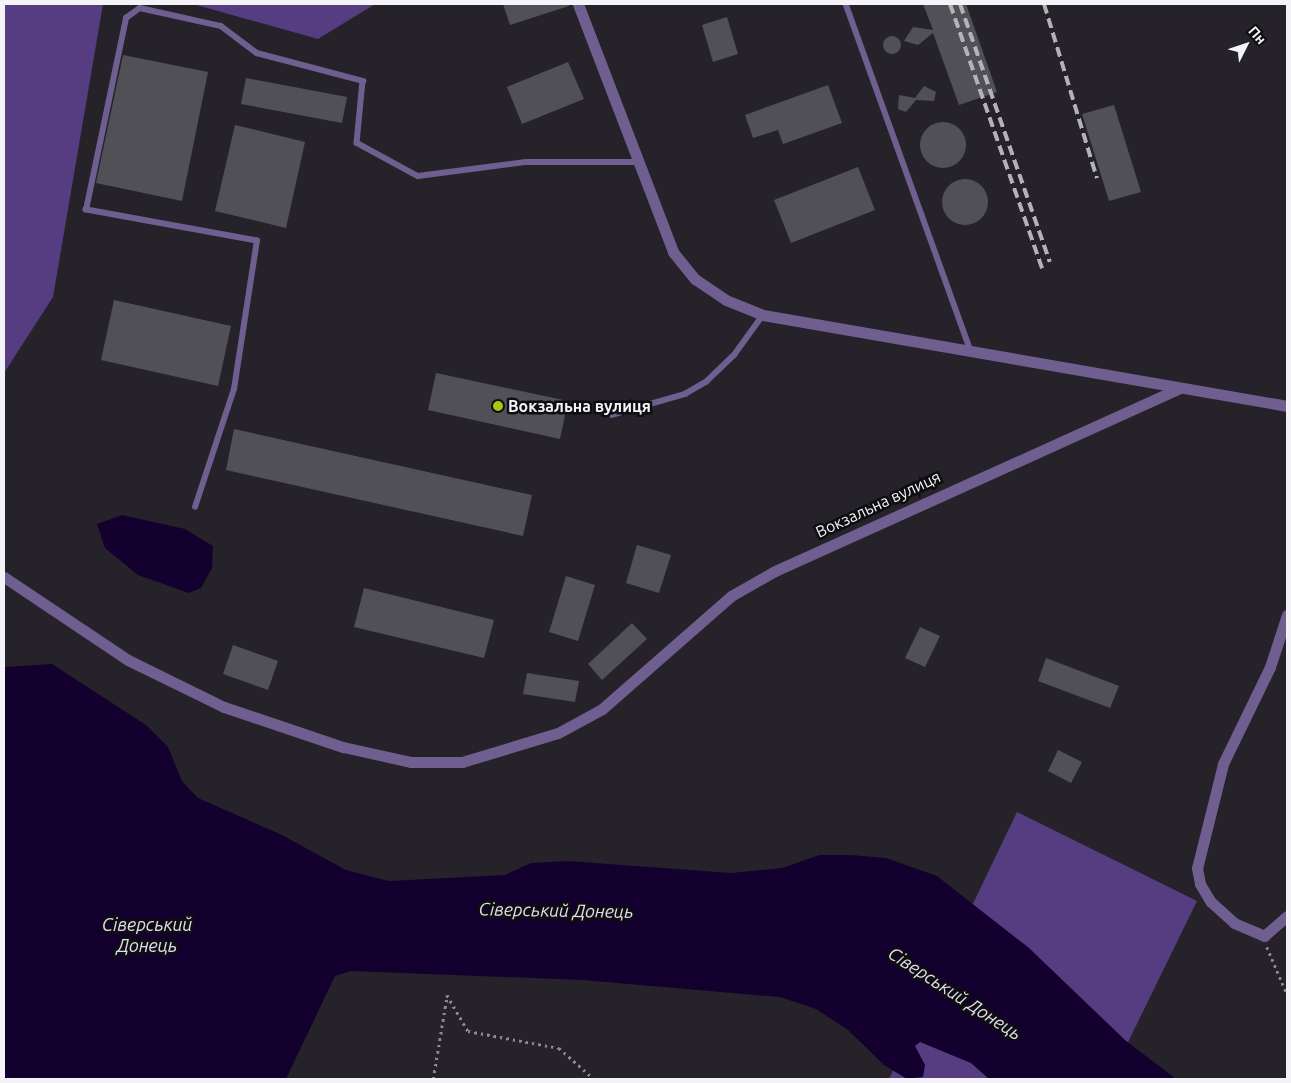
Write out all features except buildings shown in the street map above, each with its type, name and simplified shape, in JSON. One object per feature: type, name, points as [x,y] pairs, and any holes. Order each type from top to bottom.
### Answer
[{"type":"street","points":[[578,4],[636,162],[673,252],[695,278],[726,300],[763,315],[1178,389],[1287,406]]},
{"type":"street","name":"Вокзальна вулиця","points":[[4,577],[128,660],[224,707],[343,747],[411,762],[462,762],[558,734],[609,703],[731,596],[775,571],[1178,389]]},
{"type":"street","points":[[1287,615],[1270,667],[1223,764],[1197,868],[1211,902],[1234,923],[1264,936],[1287,916]]},
{"type":"lane","points":[[846,4],[971,351]]},
{"type":"lane","points":[[195,507],[234,389],[257,241],[86,210],[126,18],[140,8],[221,26],[257,53],[363,81],[357,143],[418,176],[526,162],[636,162]]},
{"type":"lane","points":[[612,414],[686,394],[706,382],[734,355],[763,315]]},
{"type":"path","points":[[1264,936],[1287,994]]},
{"type":"path","points":[[433,1079],[447,995],[468,1031],[559,1048],[594,1079]]},
{"type":"shaded area","points":[[4,4],[103,4],[53,297],[4,373]]},
{"type":"shaded area","points":[[193,4],[375,4],[318,39]]},
{"type":"shaded area","points":[[1017,812],[1197,901],[1110,1079],[889,1079]]},
{"type":"water","points":[[122,515],[185,529],[213,546],[212,568],[201,588],[189,593],[138,575],[105,548],[97,524]]},
{"type":"water","name":"Сіверський Донець","points":[[52,664],[146,725],[168,747],[182,781],[198,798],[282,835],[346,870],[389,881],[505,875],[531,863],[568,861],[731,873],[782,868],[819,855],[886,858],[937,876],[1029,948],[1125,1040],[1176,1079],[989,1079],[971,1063],[920,1042],[915,1046],[925,1065],[923,1077],[907,1079],[884,1065],[848,1030],[816,1009],[780,997],[582,980],[351,971],[335,976],[286,1079],[4,1079],[4,667]]},
{"type":"railway","points":[[950,4],[1042,268]]},
{"type":"railway","points":[[960,4],[1050,262]]},
{"type":"railway","points":[[1044,4],[1097,178]]},
{"type":"place","name":"Вокзальна вулиця","points":[[498,406]]}]
